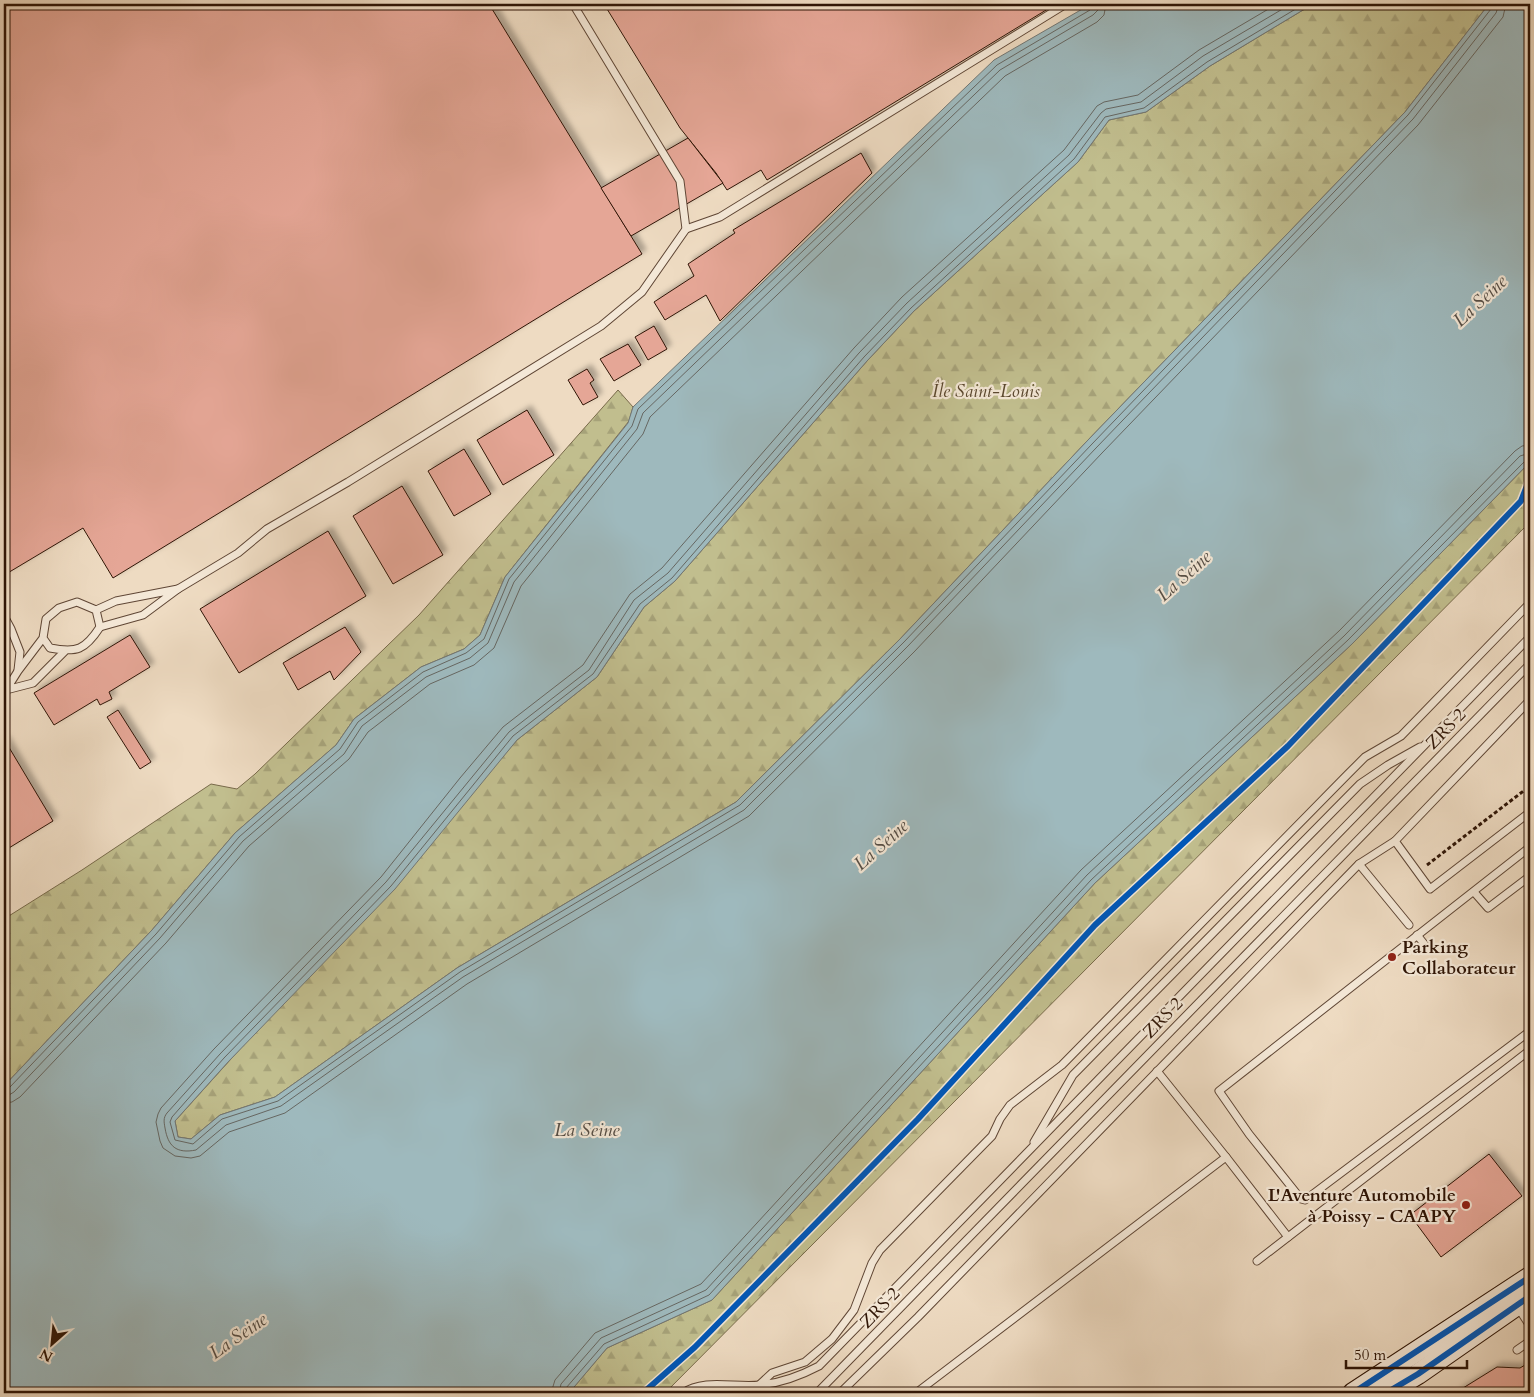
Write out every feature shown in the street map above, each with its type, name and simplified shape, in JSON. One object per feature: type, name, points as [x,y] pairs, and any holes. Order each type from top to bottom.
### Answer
[{"type":"main road","points":[[1386,1393],[1440,1358],[1518,1297],[1530,1276]]},
{"type":"main road","points":[[1353,1393],[1518,1297]]},
{"type":"lane","points":[[572,4],[680,182],[686,229]]},
{"type":"lane","points":[[43,638],[50,648],[65,651],[77,649],[91,641],[100,627],[143,615],[178,589],[238,553],[267,529],[601,326],[642,292],[686,229],[720,216],[1066,4]]},
{"type":"lane","points":[[5,691],[43,638],[46,619],[59,608],[77,602],[96,610],[116,601],[178,589]]},
{"type":"lane","points":[[758,1386],[772,1373],[805,1362],[832,1339],[854,1310],[872,1263],[880,1250],[992,1136],[1000,1119],[1010,1105],[1062,1065],[1348,774],[1366,757],[1401,736],[1530,603]]},
{"type":"lane","points":[[96,610],[100,627]]},
{"type":"lane","points":[[4,616],[20,652],[18,671]]},
{"type":"lane","name":"ZRS 2","points":[[683,1393],[689,1389],[712,1385],[758,1386],[786,1381],[819,1366],[1530,637]]},
{"type":"lane","points":[[5,691],[34,683],[65,651]]},
{"type":"lane","name":"ZRS 2","points":[[817,1393],[1530,664]]},
{"type":"lane","points":[[840,1393],[918,1317],[1359,864],[1395,841],[1530,700]]},
{"type":"lane","name":"ZRS 2","points":[[1029,1150],[1073,1075],[1360,784],[1388,765],[1427,743]]},
{"type":"lane","points":[[1395,841],[1430,889],[1530,812]]},
{"type":"lane","points":[[1530,847],[1219,1091],[1301,1199],[1305,1200],[1530,1031]]},
{"type":"lane","points":[[1359,864],[1409,925]]},
{"type":"lane","points":[[1474,892],[1488,908],[1530,876]]},
{"type":"lane","points":[[1417,934],[1429,950]]},
{"type":"lane","points":[[1257,1261],[1530,1050]]},
{"type":"lane","points":[[1156,1071],[1288,1237]]},
{"type":"lane","points":[[916,1393],[1226,1157]]},
{"type":"lane","points":[[1518,1297],[1530,1326]]},
{"type":"lane","points":[[1517,1350],[1530,1341]]},
{"type":"path","points":[[1418,872],[1530,786]]},
{"type":"green space","name":"Île Saint-Louis","points":[[1313,4],[1489,4],[1405,112],[1088,440],[900,639],[736,802],[457,968],[275,1097],[220,1115],[191,1139],[178,1137],[175,1121],[517,740],[597,677],[644,607],[675,581],[867,361],[914,311],[1078,162],[1109,120],[1146,112],[1210,66]]},
{"type":"green space","points":[[618,390],[633,407],[629,421],[505,577],[480,635],[464,649],[421,667],[354,719],[336,745],[235,833],[152,930],[4,1086],[4,919],[82,870],[211,784],[237,789],[255,774],[419,615]]},
{"type":"green space","points":[[1530,462],[1530,522],[665,1393],[569,1393],[607,1348],[712,1300],[1095,883],[1352,644]]},
{"type":"water","name":"La Seine","points":[[1091,4],[1313,4],[1210,66],[1146,112],[1109,120],[1078,162],[914,311],[867,361],[675,581],[644,607],[597,677],[517,740],[395,889],[228,1062],[175,1121],[178,1137],[191,1139],[220,1115],[275,1097],[457,968],[736,802],[900,639],[1088,440],[1405,112],[1489,4],[1530,4],[1530,462],[1352,644],[1095,883],[712,1300],[607,1348],[569,1393],[4,1393],[4,1086],[152,930],[235,833],[336,745],[354,719],[421,667],[464,649],[480,635],[505,577],[628,423],[633,407],[994,60]]},
{"type":"building","points":[[4,4],[489,4],[642,254],[113,578],[83,528],[6,574],[4,570]]},
{"type":"building","points":[[604,4],[1056,4],[767,180],[761,170],[727,190],[716,173],[680,128]]},
{"type":"building","points":[[688,138],[723,183],[631,236],[601,188]]},
{"type":"building","points":[[861,153],[872,173],[720,321],[706,295],[665,320],[654,302],[694,276],[688,264],[735,233],[733,230]]},
{"type":"building","points":[[654,326],[667,349],[648,360],[635,337]]},
{"type":"building","points":[[628,344],[641,365],[614,381],[600,359]]},
{"type":"building","points":[[587,369],[594,380],[590,383],[598,397],[583,405],[568,380]]},
{"type":"building","points":[[527,410],[554,455],[503,485],[477,440]]},
{"type":"building","points":[[464,449],[491,494],[454,516],[428,471]]},
{"type":"building","points":[[402,486],[443,555],[393,584],[353,516]]},
{"type":"building","points":[[328,531],[366,596],[239,673],[200,609]]},
{"type":"building","points":[[345,627],[361,652],[334,680],[330,671],[298,690],[283,663]]},
{"type":"building","points":[[130,635],[150,667],[109,692],[112,699],[100,705],[97,699],[54,725],[34,693]]},
{"type":"building","points":[[118,710],[151,762],[140,769],[107,717]]},
{"type":"building","points":[[4,739],[53,821],[4,851]]},
{"type":"building","name":"L'Aventure Automobile à Poissy - CAAPY","points":[[1489,1154],[1522,1196],[1441,1257],[1410,1215]]},
{"type":"building","points":[[1530,1362],[1530,1393],[1455,1393],[1497,1367],[1520,1368]]},
{"type":"cycle path","points":[[643,1393],[695,1347],[918,1119],[1095,925],[1288,746],[1521,501],[1530,478]]},
{"type":"cycle path","points":[[1353,1393],[1530,1277]]},
{"type":"cycle path","points":[[1386,1393],[1418,1374],[1530,1296]]},
{"type":"place","name":"Parking Collaborateur","points":[[1392,957]]},
{"type":"place","name":"L'Aventure Automobile à Poissy - CAAPY","points":[[1466,1205]]}]
